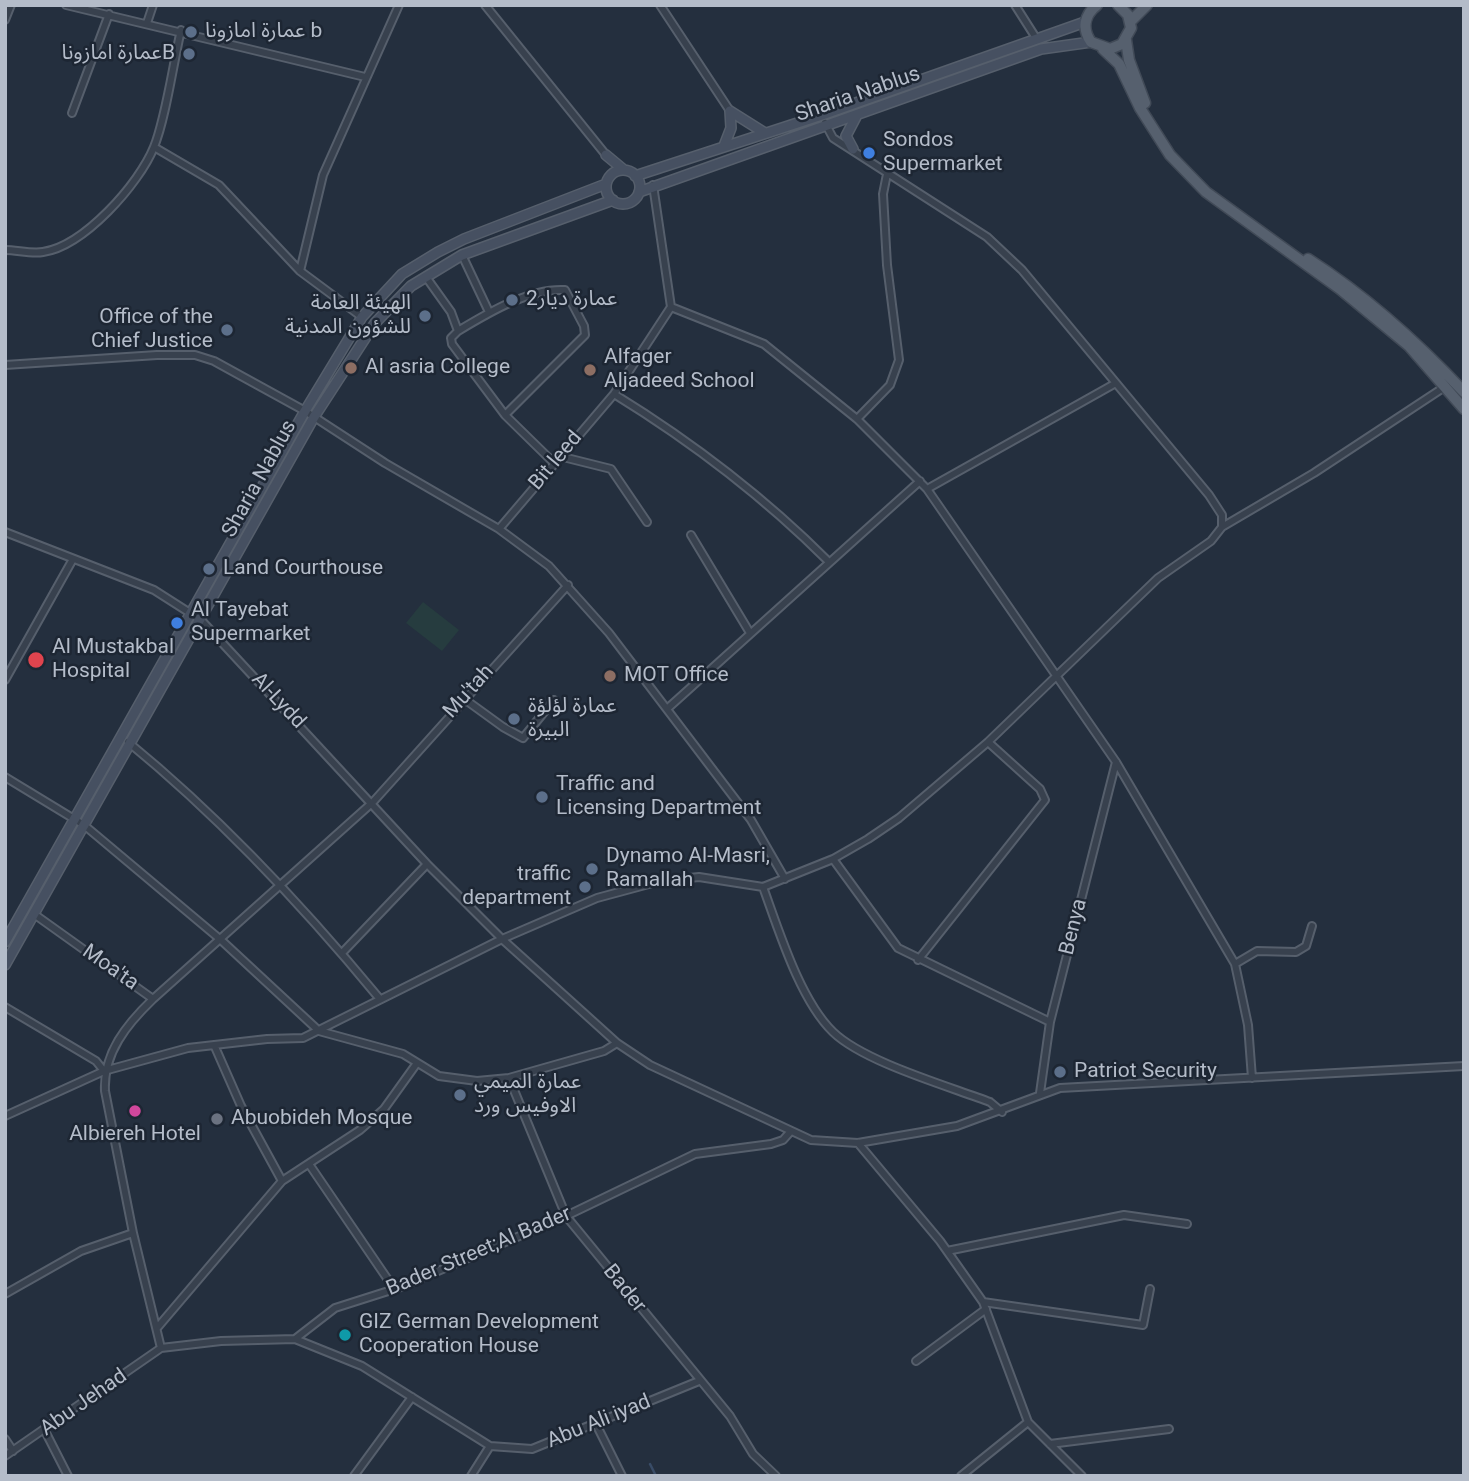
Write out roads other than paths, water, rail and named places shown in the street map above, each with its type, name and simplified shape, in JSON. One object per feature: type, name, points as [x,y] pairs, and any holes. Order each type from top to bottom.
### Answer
[{"type":"main road","points":[[1097,5],[1085,22],[1091,42],[1103,48],[1119,64],[1140,108],[1170,155],[1206,192],[1340,289],[1409,346],[1449,384],[1464,392]]},
{"type":"main road","points":[[1118,5],[1131,21]]},
{"type":"main road","points":[[1147,5],[1131,21],[1126,40],[1129,60],[1144,101],[1161,132],[1186,165],[1206,185],[1342,280],[1412,339],[1449,384],[1464,409]]},
{"type":"main road","name":"Sharia Nablus","points":[[635,176],[822,115],[1085,22]]},
{"type":"main road","points":[[1103,48],[1116,47],[1126,40]]},
{"type":"main road","name":"Sharia Nablus","points":[[639,192],[1041,49],[1091,42]]},
{"type":"main road","points":[[730,111],[765,133]]},
{"type":"main road","points":[[724,146],[731,128],[730,111]]},
{"type":"main road","points":[[853,149],[846,136],[857,115]]},
{"type":"main road","points":[[606,155],[635,176],[639,192],[628,203],[613,200],[607,193],[606,155]]},
{"type":"main road","points":[[608,180],[624,170]]},
{"type":"main road","name":"Sharia Nablus","points":[[5,942],[305,411],[362,317],[402,274],[438,252],[608,180]]},
{"type":"main road","name":"Sharia Nablus","points":[[5,965],[314,417],[375,323],[411,286],[463,255],[613,200]]},
{"type":"street","points":[[5,20],[11,5]]},
{"type":"street","points":[[66,5],[181,30],[366,77]]},
{"type":"street","points":[[147,23],[153,5]]},
{"type":"street","points":[[300,271],[323,176],[399,5]]},
{"type":"street","points":[[485,5],[606,155]]},
{"type":"street","points":[[660,5],[730,111]]},
{"type":"street","points":[[1014,5],[1035,38]]},
{"type":"street","points":[[72,113],[109,13]]},
{"type":"street","points":[[5,250],[43,252],[69,243],[87,231],[130,186],[154,147],[181,30]]},
{"type":"street","points":[[822,115],[833,138],[997,246],[1022,270],[1209,495],[1223,515],[1222,527]]},
{"type":"street","points":[[154,147],[219,185],[300,271],[362,317]]},
{"type":"street","points":[[857,419],[890,385],[899,360],[887,265],[883,194],[887,174]]},
{"type":"street","points":[[653,185],[671,307],[764,344],[857,419],[920,481],[1116,762],[1235,964],[1248,1026],[1252,1079]]},
{"type":"street","points":[[463,255],[489,312]]},
{"type":"street","points":[[426,277],[451,312],[458,331]]},
{"type":"street","points":[[505,415],[585,335],[584,326],[565,290],[538,294],[489,312],[458,331],[452,338],[452,344],[505,415],[556,459],[611,469],[647,522]]},
{"type":"street","name":"Bit leed","points":[[499,529],[614,394],[671,307]]},
{"type":"street","points":[[5,365],[195,355],[214,361],[305,411],[385,463],[499,529],[535,554],[568,585],[668,708],[751,820],[785,879]]},
{"type":"street","points":[[927,489],[1116,383]]},
{"type":"street","points":[[5,1116],[104,1072],[188,1048],[267,1039],[303,1038],[502,939],[597,898],[660,881],[699,877],[763,887],[833,859],[899,818],[988,742],[1158,578],[1211,541],[1222,527],[1314,473],[1449,384]]},
{"type":"street","points":[[614,394],[717,462],[793,526],[828,561]]},
{"type":"street","points":[[668,708],[828,561],[920,481]]},
{"type":"street","name":"Al-Lydd","points":[[5,532],[154,590],[201,620],[373,802],[427,864],[502,939],[617,1043],[650,1065],[811,1140],[858,1143],[957,1126],[1002,1112],[1040,1093],[1060,1088],[1464,1066]]},
{"type":"street","points":[[691,535],[750,633]]},
{"type":"street","points":[[5,680],[73,559]]},
{"type":"street","name":"Mu'tah","points":[[153,999],[282,887],[373,802],[463,698],[568,585]]},
{"type":"street","points":[[463,698],[523,738],[554,700]]},
{"type":"street","points":[[121,737],[212,815],[282,887],[379,998]]},
{"type":"street","points":[[918,960],[1045,800],[1041,789],[988,742]]},
{"type":"street","name":"Benya","points":[[1040,1093],[1050,1022],[1116,762]]},
{"type":"street","points":[[5,777],[84,825],[221,940],[319,1031],[403,1054],[439,1076],[477,1081],[509,1078],[604,1051],[617,1043]]},
{"type":"street","points":[[833,859],[898,948],[1050,1022]]},
{"type":"street","points":[[342,953],[427,864]]},
{"type":"street","points":[[763,887],[815,1010],[834,1033],[854,1047],[990,1102],[1002,1112]]},
{"type":"street","name":"Moa'ta","points":[[34,914],[153,999],[130,1022],[104,1072]]},
{"type":"street","points":[[1235,964],[1257,951],[1296,952],[1306,946],[1312,926]]},
{"type":"street","points":[[5,1007],[96,1061],[104,1072],[133,1233],[161,1348],[220,1340],[295,1339],[362,1366],[490,1446],[471,1476]]},
{"type":"street","points":[[215,1047],[241,1106],[282,1181]]},
{"type":"street","points":[[157,1328],[282,1181],[360,1130],[384,1110],[417,1063]]},
{"type":"street","name":"Bader","points":[[509,1078],[566,1216],[730,1416],[753,1454],[776,1476]]},
{"type":"street","name":"Bader Street;Al Bader","points":[[295,1339],[335,1308],[396,1290],[566,1216],[695,1154],[771,1144],[783,1140],[791,1131]]},
{"type":"street","points":[[858,1143],[947,1251],[984,1305],[1028,1422],[1082,1476]]},
{"type":"street","points":[[309,1164],[396,1290]]},
{"type":"street","points":[[947,1251],[1124,1215],[1187,1224]]},
{"type":"street","points":[[5,1294],[81,1251],[133,1233]]},
{"type":"street","points":[[916,1361],[984,1305],[1143,1325],[1150,1289]]},
{"type":"street","name":"Abu Jehad","points":[[5,1456],[45,1431],[161,1348]]},
{"type":"street","name":"Abu Ali iyad","points":[[490,1446],[532,1448],[699,1381]]},
{"type":"street","points":[[354,1476],[412,1397]]},
{"type":"street","points":[[961,1476],[1028,1422]]},
{"type":"street","points":[[596,1424],[622,1476]]},
{"type":"street","points":[[1050,1444],[1169,1429]]},
{"type":"street","points":[[45,1431],[68,1476]]},
{"type":"street","points":[[5,1439],[13,1451]]},
{"type":"waterway","points":[[650,1464],[656,1476]]},
{"type":"place","name":"عمارة امازونا b","points":[[191,32]]},
{"type":"place","name":"عمارة امازوناB","points":[[189,54]]},
{"type":"place","name":"Sondos Supermarket","points":[[869,153]]},
{"type":"place","name":"عمارة ديار2","points":[[512,300]]},
{"type":"place","name":"الهيئة العامة للشؤون المدنية","points":[[425,316]]},
{"type":"place","name":"Office of the Chief Justice","points":[[227,330]]},
{"type":"place","name":"Al asria College","points":[[351,368]]},
{"type":"place","name":"Alfager Aljadeed School","points":[[590,370]]},
{"type":"place","name":"Land Courthouse","points":[[209,569]]},
{"type":"place","name":"Al Tayebat Supermarket","points":[[177,623]]},
{"type":"place","name":"Al Mustakbal Hospital","points":[[36,660]]},
{"type":"place","name":"MOT Office","points":[[610,676]]},
{"type":"place","name":"عمارة لؤلؤة البيرة","points":[[514,719]]},
{"type":"place","name":"Traffic and Licensing Department","points":[[542,797]]},
{"type":"place","name":"Dynamo Al-Masri, Ramallah","points":[[592,869]]},
{"type":"place","name":"traffic department","points":[[585,887]]},
{"type":"place","name":"Patriot Security","points":[[1060,1072]]},
{"type":"place","name":"عمارة الميمي الاوفيس ورد","points":[[460,1095]]},
{"type":"place","name":"Albiereh Hotel","points":[[135,1111]]},
{"type":"place","name":"Abuobideh Mosque","points":[[217,1119]]},
{"type":"place","name":"GIZ German Development Cooperation House","points":[[345,1335]]}]
